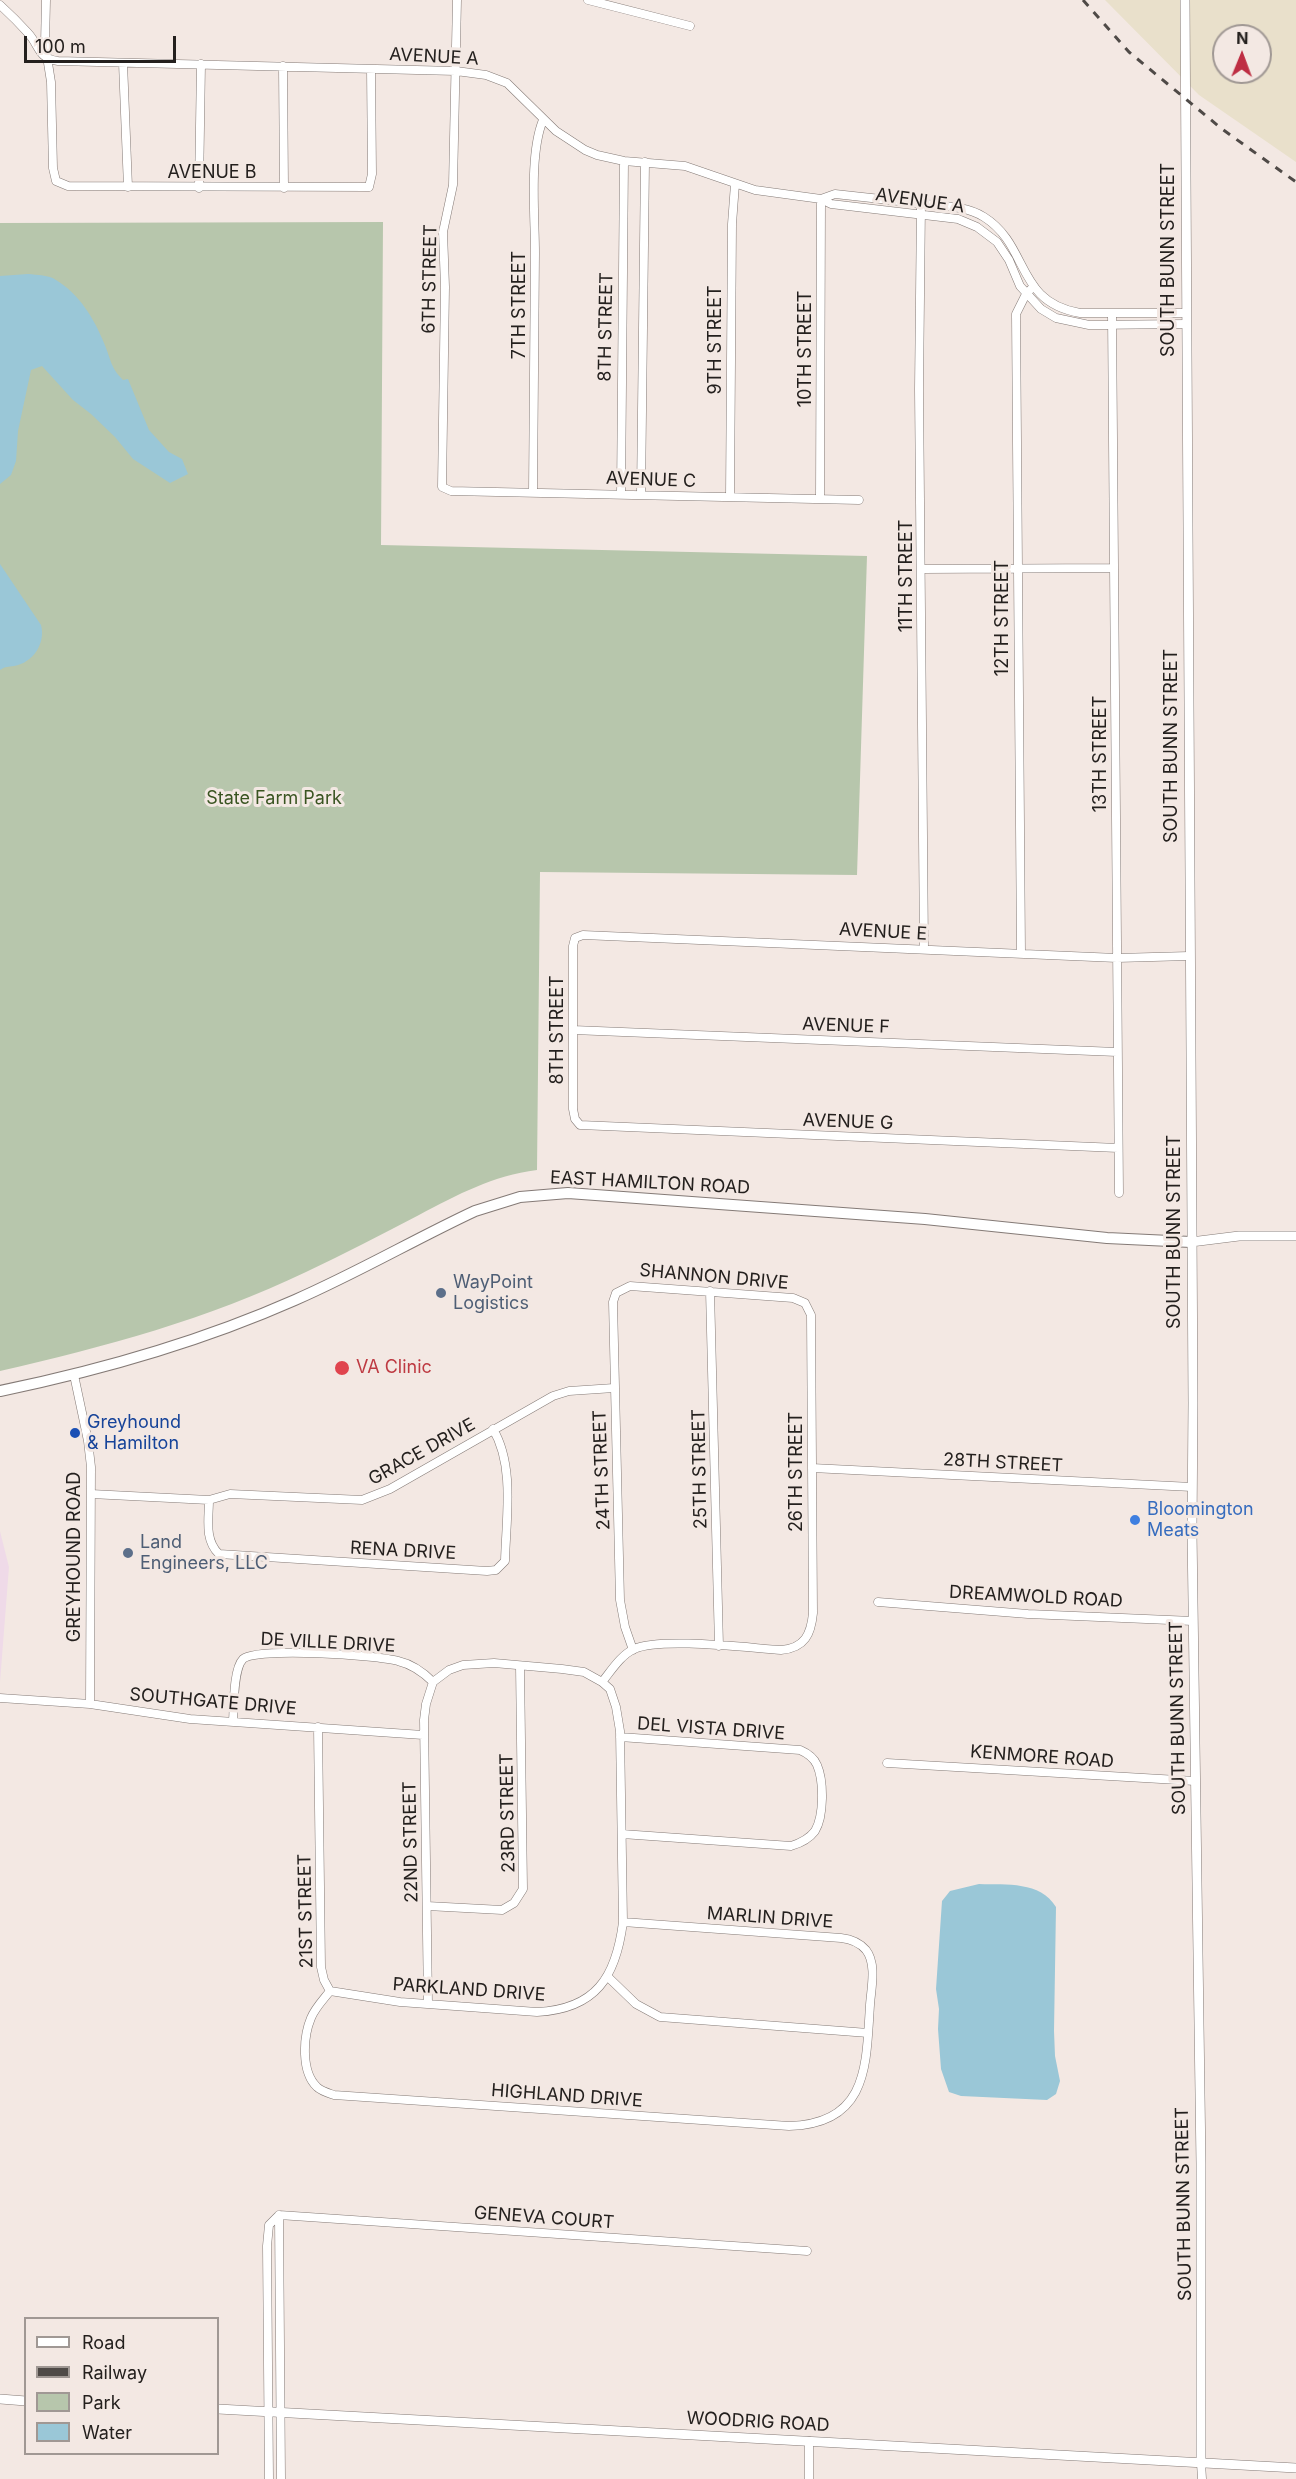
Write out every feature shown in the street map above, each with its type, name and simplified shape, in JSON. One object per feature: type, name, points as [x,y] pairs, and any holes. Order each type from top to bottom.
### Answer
[{"type":"main road","name":"EAST HAMILTON ROAD","points":[[0,1391],[74,1375],[172,1347],[243,1322],[311,1293],[475,1211],[504,1201],[537,1194],[568,1193],[645,1197],[925,1219],[1107,1238],[1191,1242]]},
{"type":"street","points":[[46,0],[45,44],[48,60]]},
{"type":"street","name":"6TH STREET","points":[[442,487],[445,287],[443,232],[453,184],[458,0]]},
{"type":"street","points":[[588,0],[690,27]]},
{"type":"street","name":"SOUTH BUNN STREET","points":[[1185,0],[1192,1487],[1201,2176],[1201,2463]]},
{"type":"street","points":[[0,5],[31,35],[38,49],[48,60]]},
{"type":"street","name":"AVENUE A","points":[[48,60],[74,63],[456,71],[486,75],[507,83],[519,92],[543,120],[585,150],[610,159],[685,166],[735,184],[775,194],[821,199],[831,204],[957,219],[977,226],[997,242],[1026,294],[1041,309],[1064,321],[1089,325],[1186,324]]},
{"type":"street","name":"AVENUE B","points":[[48,60],[53,102],[53,168],[56,181],[75,187],[369,187],[372,174],[371,69]]},
{"type":"street","points":[[123,63],[128,187]]},
{"type":"street","points":[[199,188],[201,64]]},
{"type":"street","points":[[283,66],[284,188]]},
{"type":"street","name":"7TH STREET","points":[[533,492],[535,190],[538,133],[543,120]]},
{"type":"street","name":"8TH STREET","points":[[621,494],[624,161]]},
{"type":"street","points":[[641,494],[645,162]]},
{"type":"street","name":"9TH STREET","points":[[730,497],[732,224],[735,184]]},
{"type":"street","name":"AVENUE A","points":[[821,199],[835,194],[950,206],[981,215],[993,223],[1010,241],[1033,287],[1051,303],[1063,309],[1080,313],[1186,313]]},
{"type":"street","name":"10TH STREET","points":[[820,499],[821,199]]},
{"type":"street","name":"11TH STREET","points":[[921,204],[919,389],[924,949]]},
{"type":"street","name":"12TH STREET","points":[[1021,953],[1016,314],[1026,294],[1033,287]]},
{"type":"street","name":"13TH STREET","points":[[1112,314],[1119,1193]]},
{"type":"street","name":"AVENUE C","points":[[442,487],[452,491],[859,500]]},
{"type":"street","points":[[922,569],[1114,568]]},
{"type":"street","name":"AVENUE E","points":[[576,937],[583,934],[1117,958],[1189,956]]},
{"type":"street","name":"8TH STREET","points":[[576,937],[573,946],[573,1109],[577,1123]]},
{"type":"street","name":"AVENUE F","points":[[573,1030],[1117,1052]]},
{"type":"street","name":"AVENUE G","points":[[577,1123],[744,1133],[1118,1148]]},
{"type":"street","points":[[1191,1242],[1239,1236],[1296,1236]]},
{"type":"street","name":"SHANNON DRIVE","points":[[620,1289],[630,1286],[710,1291],[793,1298],[805,1303]]},
{"type":"street","name":"24TH STREET","points":[[620,1289],[613,1302],[620,1600],[625,1627],[633,1650]]},
{"type":"street","name":"25TH STREET","points":[[710,1291],[719,1646]]},
{"type":"street","name":"26TH STREET","points":[[719,1646],[781,1650],[798,1646],[812,1629],[811,1315],[805,1303]]},
{"type":"street","name":"GREYHOUND ROAD","points":[[74,1375],[88,1441],[91,1494],[90,1704]]},
{"type":"street","name":"GRACE DRIVE","points":[[91,1494],[209,1500],[230,1494],[362,1500],[390,1489],[553,1396],[569,1391],[614,1388]]},
{"type":"street","name":"RENA DRIVE","points":[[209,1500],[209,1538],[212,1548],[219,1554],[496,1570],[505,1561],[507,1470],[502,1444],[494,1429]]},
{"type":"street","name":"28TH STREET","points":[[812,1468],[1192,1487]]},
{"type":"street","name":"DREAMWOLD ROAD","points":[[878,1602],[1028,1614],[1193,1621]]},
{"type":"street","points":[[602,1682],[633,1650],[668,1644],[719,1646]]},
{"type":"street","name":"DE VILLE DRIVE","points":[[233,1722],[237,1669],[249,1654],[274,1652],[399,1661],[424,1673],[434,1682]]},
{"type":"street","points":[[434,1682],[449,1670],[463,1665],[494,1663],[584,1672],[602,1682],[609,1689],[616,1707],[620,1737],[623,1922],[620,1944],[608,1977],[636,2004],[660,2017],[868,2033]]},
{"type":"street","name":"23RD STREET","points":[[427,1906],[502,1911],[514,1903],[524,1889],[520,1666]]},
{"type":"street","name":"22ND STREET","points":[[428,2004],[423,1735],[426,1704],[434,1682]]},
{"type":"street","name":"SOUTHGATE DRIVE","points":[[0,1698],[90,1704],[158,1715],[233,1722],[423,1735]]},
{"type":"street","name":"21ST STREET","points":[[314,2084],[306,2061],[308,2028],[316,2009],[330,1991],[321,1967],[318,1727]]},
{"type":"street","name":"DEL VISTA DRIVE","points":[[620,1737],[791,1749],[804,1752],[812,1757],[820,1779],[820,1814],[817,1826],[810,1837],[798,1844],[779,1845],[622,1834]]},
{"type":"street","name":"KENMORE ROAD","points":[[887,1763],[1195,1781]]},
{"type":"street","name":"MARLIN DRIVE","points":[[623,1922],[841,1938],[854,1941],[866,1950],[871,1965],[867,2060],[860,2085],[840,2110],[822,2121]]},
{"type":"street","name":"PARKLAND DRIVE","points":[[330,1991],[428,2004],[549,2011],[585,2000],[608,1977]]},
{"type":"street","name":"HIGHLAND DRIVE","points":[[314,2084],[321,2090],[334,2095],[353,2097],[789,2126],[822,2121]]},
{"type":"street","points":[[268,2479],[268,2233],[269,2225],[279,2216]]},
{"type":"street","points":[[279,2216],[281,2479]]},
{"type":"street","name":"GENEVA COURT","points":[[279,2216],[807,2251]]},
{"type":"street","points":[[0,2399],[24,2401]]},
{"type":"street","name":"WOODRIG ROAD","points":[[219,2409],[1296,2468]]},
{"type":"street","points":[[809,2441],[809,2479]]},
{"type":"street","points":[[1201,2463],[1202,2479]]},
{"type":"shaded area","points":[[1105,0],[1296,0],[1296,162],[1199,95]]},
{"type":"shaded area","points":[[0,1531],[9,1567],[0,1682]]},
{"type":"green space","name":"State Farm Park","points":[[383,222],[381,545],[867,556],[857,875],[540,872],[537,1170],[490,1181],[476,1187],[306,1272],[232,1304],[117,1342],[0,1371],[0,223]]},
{"type":"water","points":[[28,274],[53,278],[79,299],[96,325],[111,363],[123,380],[128,379],[149,430],[169,452],[182,459],[188,474],[170,483],[133,459],[115,437],[73,400],[42,366],[31,370],[18,431],[16,461],[11,475],[0,484],[0,276]]},
{"type":"water","points":[[0,564],[41,625],[42,639],[36,651],[27,661],[0,670]]},
{"type":"water","points":[[979,1884],[1022,1886],[1041,1893],[1056,1907],[1054,2031],[1055,2056],[1060,2081],[1056,2094],[1047,2100],[961,2096],[949,2092],[941,2069],[936,1989],[942,1901],[950,1891]]},
{"type":"railway","points":[[1083,0],[1129,52],[1222,129],[1296,182]]},
{"type":"place","name":"WayPoint Logistics","points":[[441,1293]]},
{"type":"place","name":"VA Clinic","points":[[342,1368]]},
{"type":"place","name":"Greyhound & Hamilton","points":[[75,1433]]},
{"type":"place","name":"Bloomington Meats","points":[[1135,1520]]},
{"type":"place","name":"Land Engineers, LLC","points":[[128,1553]]}]
